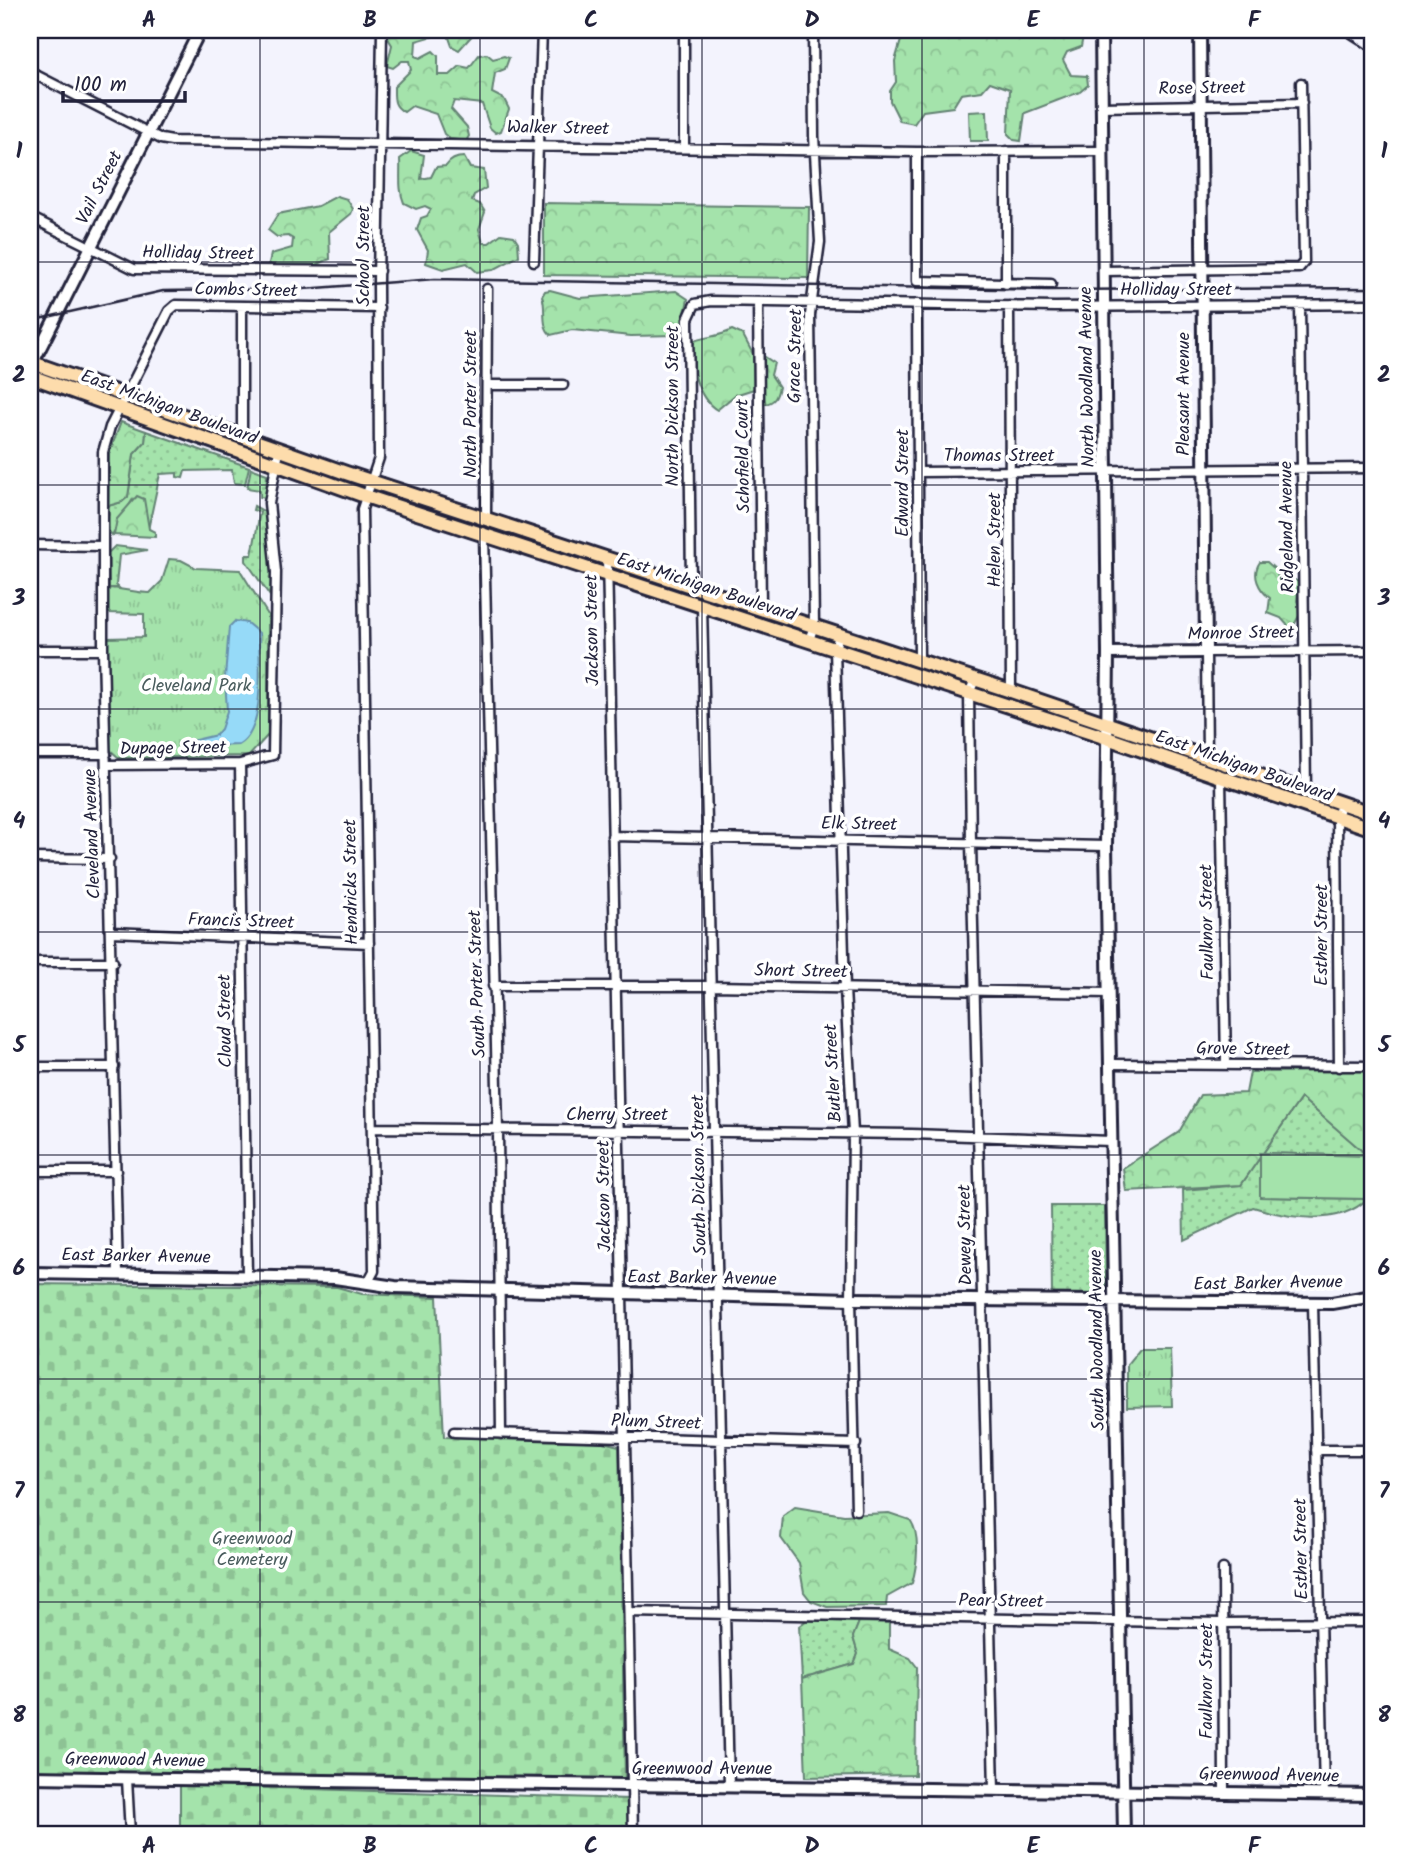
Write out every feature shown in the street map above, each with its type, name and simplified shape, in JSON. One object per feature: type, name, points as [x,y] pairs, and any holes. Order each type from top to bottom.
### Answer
[{"type":"main road","name":"East Michigan Boulevard","points":[[30,364],[371,482],[1011,691],[1373,814]]},
{"type":"main road","name":"East Michigan Boulevard","points":[[30,376],[365,496],[1107,738],[1373,829]]},
{"type":"street","name":"Vail Street","points":[[30,364],[200,30]]},
{"type":"street","name":"School Street","points":[[371,482],[379,458],[382,30]]},
{"type":"street","points":[[534,261],[542,30]]},
{"type":"street","points":[[684,30],[684,147]]},
{"type":"street","name":"Grace Street","points":[[809,640],[814,626],[812,303],[820,242],[815,149],[814,30]]},
{"type":"street","name":"North Woodland Avenue","points":[[1101,30],[1107,738]]},
{"type":"street","name":"Pleasant Avenue","points":[[1200,30],[1202,470],[1207,757]]},
{"type":"street","name":"Walker Street","points":[[30,72],[148,132],[172,141],[917,152],[1103,151]]},
{"type":"street","points":[[1104,271],[1292,270],[1304,262],[1301,83]]},
{"type":"street","name":"Rose Street","points":[[1102,107],[1302,103]]},
{"type":"street","points":[[1006,151],[1006,284]]},
{"type":"street","points":[[917,152],[917,281],[1051,284]]},
{"type":"street","name":"Holliday Street","points":[[30,217],[134,269],[379,271]]},
{"type":"street","name":"North Porter Street","points":[[486,519],[487,289]]},
{"type":"street","name":"North Dickson Street","points":[[691,586],[690,310],[695,304],[702,302],[812,303]]},
{"type":"street","name":"Schofield Court","points":[[758,302],[761,609]]},
{"type":"street","name":"Holliday Street","points":[[812,303],[1009,306],[1373,304]]},
{"type":"street","name":"Edward Street","points":[[917,304],[919,662]]},
{"type":"street","name":"Combs Street","points":[[127,397],[176,305],[379,308]]},
{"type":"street","name":"Ridgeland Avenue","points":[[1300,305],[1306,791]]},
{"type":"street","name":"Helen Street","points":[[1009,306],[1011,691]]},
{"type":"street","points":[[242,307],[243,438]]},
{"type":"street","points":[[487,385],[563,385]]},
{"type":"street","name":"Cleveland Avenue","points":[[118,1275],[113,962],[103,650],[103,452],[127,397]]},
{"type":"street","points":[[274,464],[279,451]]},
{"type":"street","name":"Dupage Street","points":[[106,765],[240,764],[273,755],[276,572],[269,503],[274,464]]},
{"type":"street","name":"Thomas Street","points":[[919,472],[1373,468]]},
{"type":"street","name":"Hendricks Street","points":[[368,1282],[374,1272],[373,1128],[362,509],[371,482]]},
{"type":"street","name":"South Porter Street","points":[[484,534],[492,986],[498,1130],[501,1434]]},
{"type":"street","points":[[30,545],[103,546]]},
{"type":"street","name":"Jackson Street","points":[[607,558],[633,1834]]},
{"type":"street","name":"South Dickson Street","points":[[702,605],[729,1786]]},
{"type":"street","name":"Butler Street","points":[[839,635],[835,649],[845,989],[853,1133],[851,1300],[856,1510]]},
{"type":"street","points":[[30,650],[103,650]]},
{"type":"street","name":"Monroe Street","points":[[1108,653],[1373,651]]},
{"type":"street","name":"Dewey Street","points":[[975,680],[969,693],[971,843],[994,1790]]},
{"type":"street","name":"South Woodland Avenue","points":[[1107,738],[1106,846],[1124,1834]]},
{"type":"street","name":"Dupage Street","points":[[30,754],[106,754]]},
{"type":"street","name":"Cloud Street","points":[[240,764],[240,938],[247,1277]]},
{"type":"street","name":"Faulknor Street","points":[[1222,779],[1226,1065]]},
{"type":"street","name":"Esther Street","points":[[1339,1067],[1337,817],[1341,804]]},
{"type":"street","name":"Elk Street","points":[[612,836],[1106,846]]},
{"type":"street","points":[[30,858],[110,859]]},
{"type":"street","name":"Francis Street","points":[[112,932],[369,943]]},
{"type":"street","points":[[30,962],[113,962]]},
{"type":"street","name":"Short Street","points":[[492,986],[711,986],[1109,993]]},
{"type":"street","name":"Grove Street","points":[[1111,1064],[1373,1066]]},
{"type":"street","points":[[30,1067],[114,1067]]},
{"type":"street","name":"Cherry Street","points":[[373,1128],[853,1133],[1111,1141]]},
{"type":"street","points":[[30,1171],[116,1171]]},
{"type":"street","name":"East Barker Avenue","points":[[30,1273],[335,1278],[395,1287],[851,1300],[1313,1303],[1373,1296]]},
{"type":"street","name":"Esther Street","points":[[1313,1303],[1324,1794]]},
{"type":"street","name":"Plum Street","points":[[454,1432],[856,1444]]},
{"type":"street","points":[[1316,1450],[1373,1450]]},
{"type":"street","name":"Faulknor Street","points":[[1223,1569],[1224,1793]]},
{"type":"street","name":"Pear Street","points":[[629,1612],[1222,1623],[1373,1622]]},
{"type":"street","name":"Greenwood Avenue","points":[[30,1777],[1373,1795]]},
{"type":"street","points":[[127,1779],[130,1834]]},
{"type":"green space","points":[[388,30],[477,30],[459,50],[452,46],[447,32],[416,41],[415,56],[420,58],[433,51],[438,56],[438,75],[450,75],[460,66],[469,68],[479,55],[487,54],[493,59],[504,56],[509,58],[505,69],[495,73],[492,93],[504,99],[509,109],[501,131],[496,133],[490,128],[482,104],[454,101],[451,109],[467,127],[469,136],[466,141],[450,139],[444,134],[436,114],[412,106],[404,112],[400,110],[395,102],[394,87],[411,70],[409,61],[402,61],[393,68],[387,66],[392,45],[386,35]]},
{"type":"green space","points":[[904,30],[1096,30],[1083,36],[1081,47],[1067,52],[1063,60],[1071,75],[1087,76],[1088,85],[1080,92],[1025,113],[1021,141],[1014,140],[1008,134],[1010,89],[990,82],[982,91],[961,94],[953,107],[923,111],[914,124],[900,121],[890,101],[890,91],[896,82],[895,61]]},
{"type":"green space","points":[[987,111],[988,141],[970,141],[969,112]]},
{"type":"green space","points":[[411,151],[424,155],[421,179],[431,177],[436,167],[446,166],[461,157],[464,157],[470,168],[484,170],[486,188],[474,195],[472,201],[480,204],[485,212],[479,229],[483,243],[489,243],[501,234],[514,236],[518,242],[519,256],[493,270],[477,272],[467,263],[443,269],[426,263],[428,250],[417,230],[421,218],[427,216],[431,209],[425,206],[416,209],[404,203],[401,192],[400,159]]},
{"type":"green space","points":[[337,196],[347,199],[353,209],[351,214],[329,232],[330,259],[313,266],[273,267],[269,263],[271,254],[292,248],[293,239],[288,236],[277,237],[268,230],[278,214],[318,206]]},
{"type":"green space","points":[[544,203],[809,207],[808,278],[544,275]]},
{"type":"green space","points":[[545,291],[580,298],[676,291],[688,299],[683,323],[676,335],[631,336],[572,330],[551,335],[546,327],[542,296]]},
{"type":"green space","points":[[732,330],[743,335],[754,356],[765,357],[774,363],[771,375],[779,387],[773,401],[764,404],[757,388],[735,395],[717,410],[704,397],[693,369],[694,341]]},
{"type":"green space","points":[[121,422],[146,431],[145,442],[134,454],[128,497],[108,506],[109,454]]},
{"type":"green space","points":[[146,431],[249,467],[245,484],[234,483],[232,470],[185,471],[183,478],[177,477],[177,473],[160,474],[149,525],[133,499],[112,535],[108,530],[108,506],[122,502],[129,491],[134,454],[145,442]]},
{"type":"green space","points":[[251,468],[267,474],[266,498],[260,497],[260,490],[247,488]]},
{"type":"green space","points":[[137,496],[144,499],[149,529],[155,532],[155,537],[114,535],[117,519]]},
{"type":"green space","points":[[254,506],[265,512],[272,569],[270,596],[246,561],[246,555],[252,555],[260,512],[253,510]]},
{"type":"green space","points":[[115,546],[147,550],[119,555],[116,585],[119,588],[109,588],[108,553]]},
{"type":"green space","name":"Cleveland Park","points":[[169,559],[181,560],[196,568],[240,570],[268,615],[268,735],[249,756],[119,758],[109,749],[108,638],[144,637],[144,614],[108,613],[107,588],[150,593],[162,581]]},
{"type":"green space","points":[[1260,562],[1267,562],[1276,570],[1279,581],[1292,579],[1299,582],[1297,601],[1301,612],[1294,625],[1289,627],[1281,618],[1268,613],[1270,598],[1260,587],[1256,577]]},
{"type":"green space","points":[[1373,1071],[1373,1199],[1367,1199],[1368,1156],[1301,1098],[1241,1185],[1126,1191],[1123,1168],[1179,1132],[1200,1095],[1246,1093],[1250,1072]]},
{"type":"green space","points":[[1301,1098],[1369,1156],[1263,1153]]},
{"type":"green space","points":[[1260,1153],[1369,1156],[1367,1199],[1260,1197]]},
{"type":"green space","points":[[1261,1156],[1260,1197],[1367,1199],[1342,1214],[1328,1217],[1297,1217],[1253,1207],[1184,1240],[1183,1190],[1241,1185]]},
{"type":"green space","points":[[1051,1206],[1105,1206],[1106,1290],[1101,1295],[1052,1296]]},
{"type":"green space","name":"Greenwood Cemetery","points":[[30,1284],[337,1287],[362,1294],[437,1297],[444,1437],[599,1441],[619,1446],[625,1780],[30,1771]]},
{"type":"green space","points":[[1140,1348],[1170,1348],[1172,1406],[1127,1407],[1127,1364]]},
{"type":"green space","points":[[795,1507],[844,1515],[889,1513],[910,1520],[917,1542],[912,1583],[887,1597],[886,1606],[827,1607],[811,1601],[804,1592],[799,1563],[781,1538],[783,1516]]},
{"type":"green space","points":[[807,1620],[859,1622],[853,1637],[858,1654],[854,1664],[802,1679],[799,1626]]},
{"type":"green space","points":[[859,1622],[889,1623],[889,1649],[910,1658],[917,1667],[915,1775],[806,1777],[802,1679],[854,1664],[858,1654],[853,1637]]},
{"type":"green space","points":[[180,1785],[629,1799],[629,1834],[180,1834]]},
{"type":"water","points":[[235,621],[247,623],[259,633],[260,677],[254,725],[248,737],[239,745],[192,747],[191,741],[216,735],[221,729],[227,711],[225,678],[229,627]]},
{"type":"railway","points":[[1337,30],[1373,53]]},
{"type":"railway","points":[[30,321],[163,291],[303,289],[435,279],[1048,290],[1373,288]]}]
